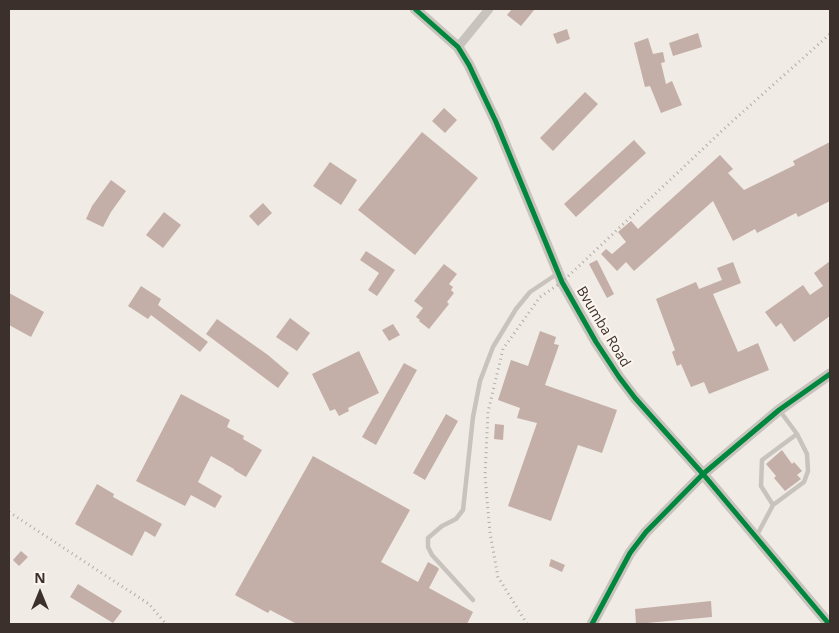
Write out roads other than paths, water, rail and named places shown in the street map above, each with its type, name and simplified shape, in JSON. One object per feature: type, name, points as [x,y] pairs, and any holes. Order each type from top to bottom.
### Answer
[{"type":"street","name":"Bvumba Road","points":[[414,9],[458,47],[469,65],[483,92],[558,274],[596,342],[635,398],[703,474],[829,624]]},
{"type":"street","points":[[458,47],[489,9]]},
{"type":"street","points":[[592,624],[630,553],[646,532],[703,474],[779,410],[830,374]]},
{"type":"lane","points":[[473,600],[432,555],[428,547],[428,538],[442,526],[456,519],[463,510],[473,417],[480,381],[493,347],[516,309],[530,292],[558,274]]},
{"type":"lane","points":[[756,538],[773,505],[804,482],[808,471],[807,454],[797,434],[779,410]]},
{"type":"lane","points":[[773,505],[761,486],[762,460],[797,434]]},
{"type":"railway","points":[[527,624],[498,577],[490,533],[485,476],[488,412],[503,349],[540,297],[562,282],[726,127],[830,34]]},
{"type":"railway","points":[[9,512],[149,604],[166,624]]}]
